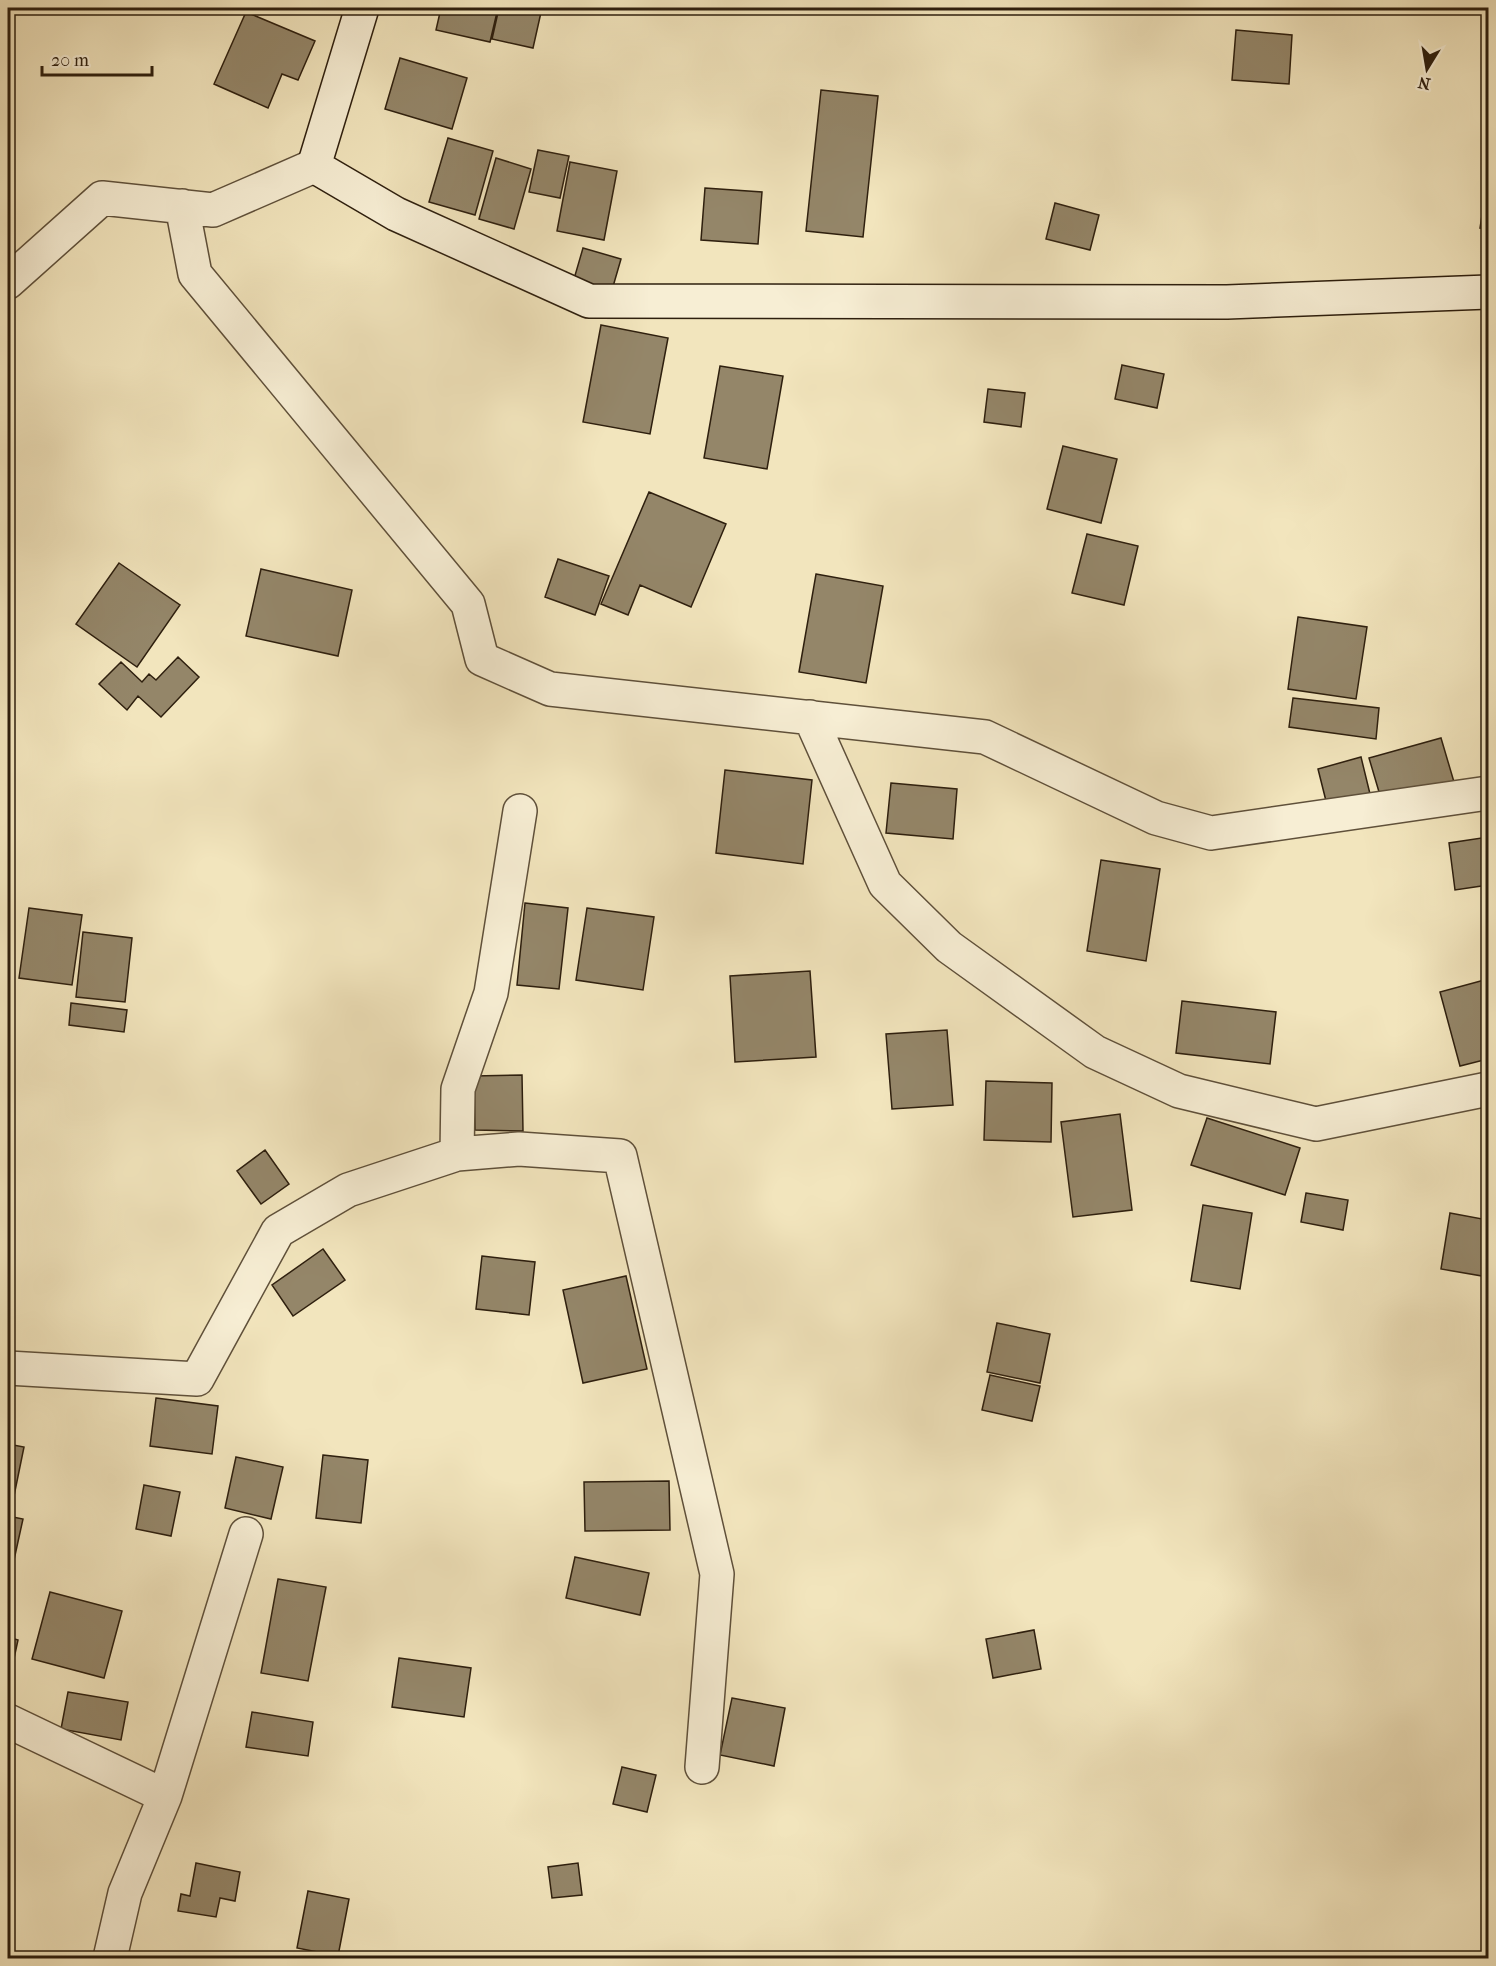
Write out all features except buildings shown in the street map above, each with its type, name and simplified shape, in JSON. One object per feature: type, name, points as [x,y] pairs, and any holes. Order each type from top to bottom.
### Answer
[{"type":"street","points":[[8,282],[102,198],[213,210],[314,166],[362,8]]},
{"type":"street","points":[[314,166],[396,214],[589,301],[1227,302],[1488,292]]},
{"type":"street","points":[[182,206],[195,274],[468,604],[482,659],[550,689],[986,737],[1156,818],[1211,833],[1488,794]]},
{"type":"street","points":[[810,717],[885,884],[949,947],[1095,1052],[1179,1091],[1316,1124],[1488,1089]]},
{"type":"street","points":[[457,1154],[458,1089],[491,993],[520,811]]},
{"type":"street","points":[[8,1368],[197,1379],[278,1231],[348,1190],[457,1154],[519,1149],[620,1156],[717,1574],[702,1767]]},
{"type":"street","points":[[110,1959],[125,1893],[165,1796],[246,1534]]},
{"type":"street","points":[[8,1721],[165,1796]]}]
